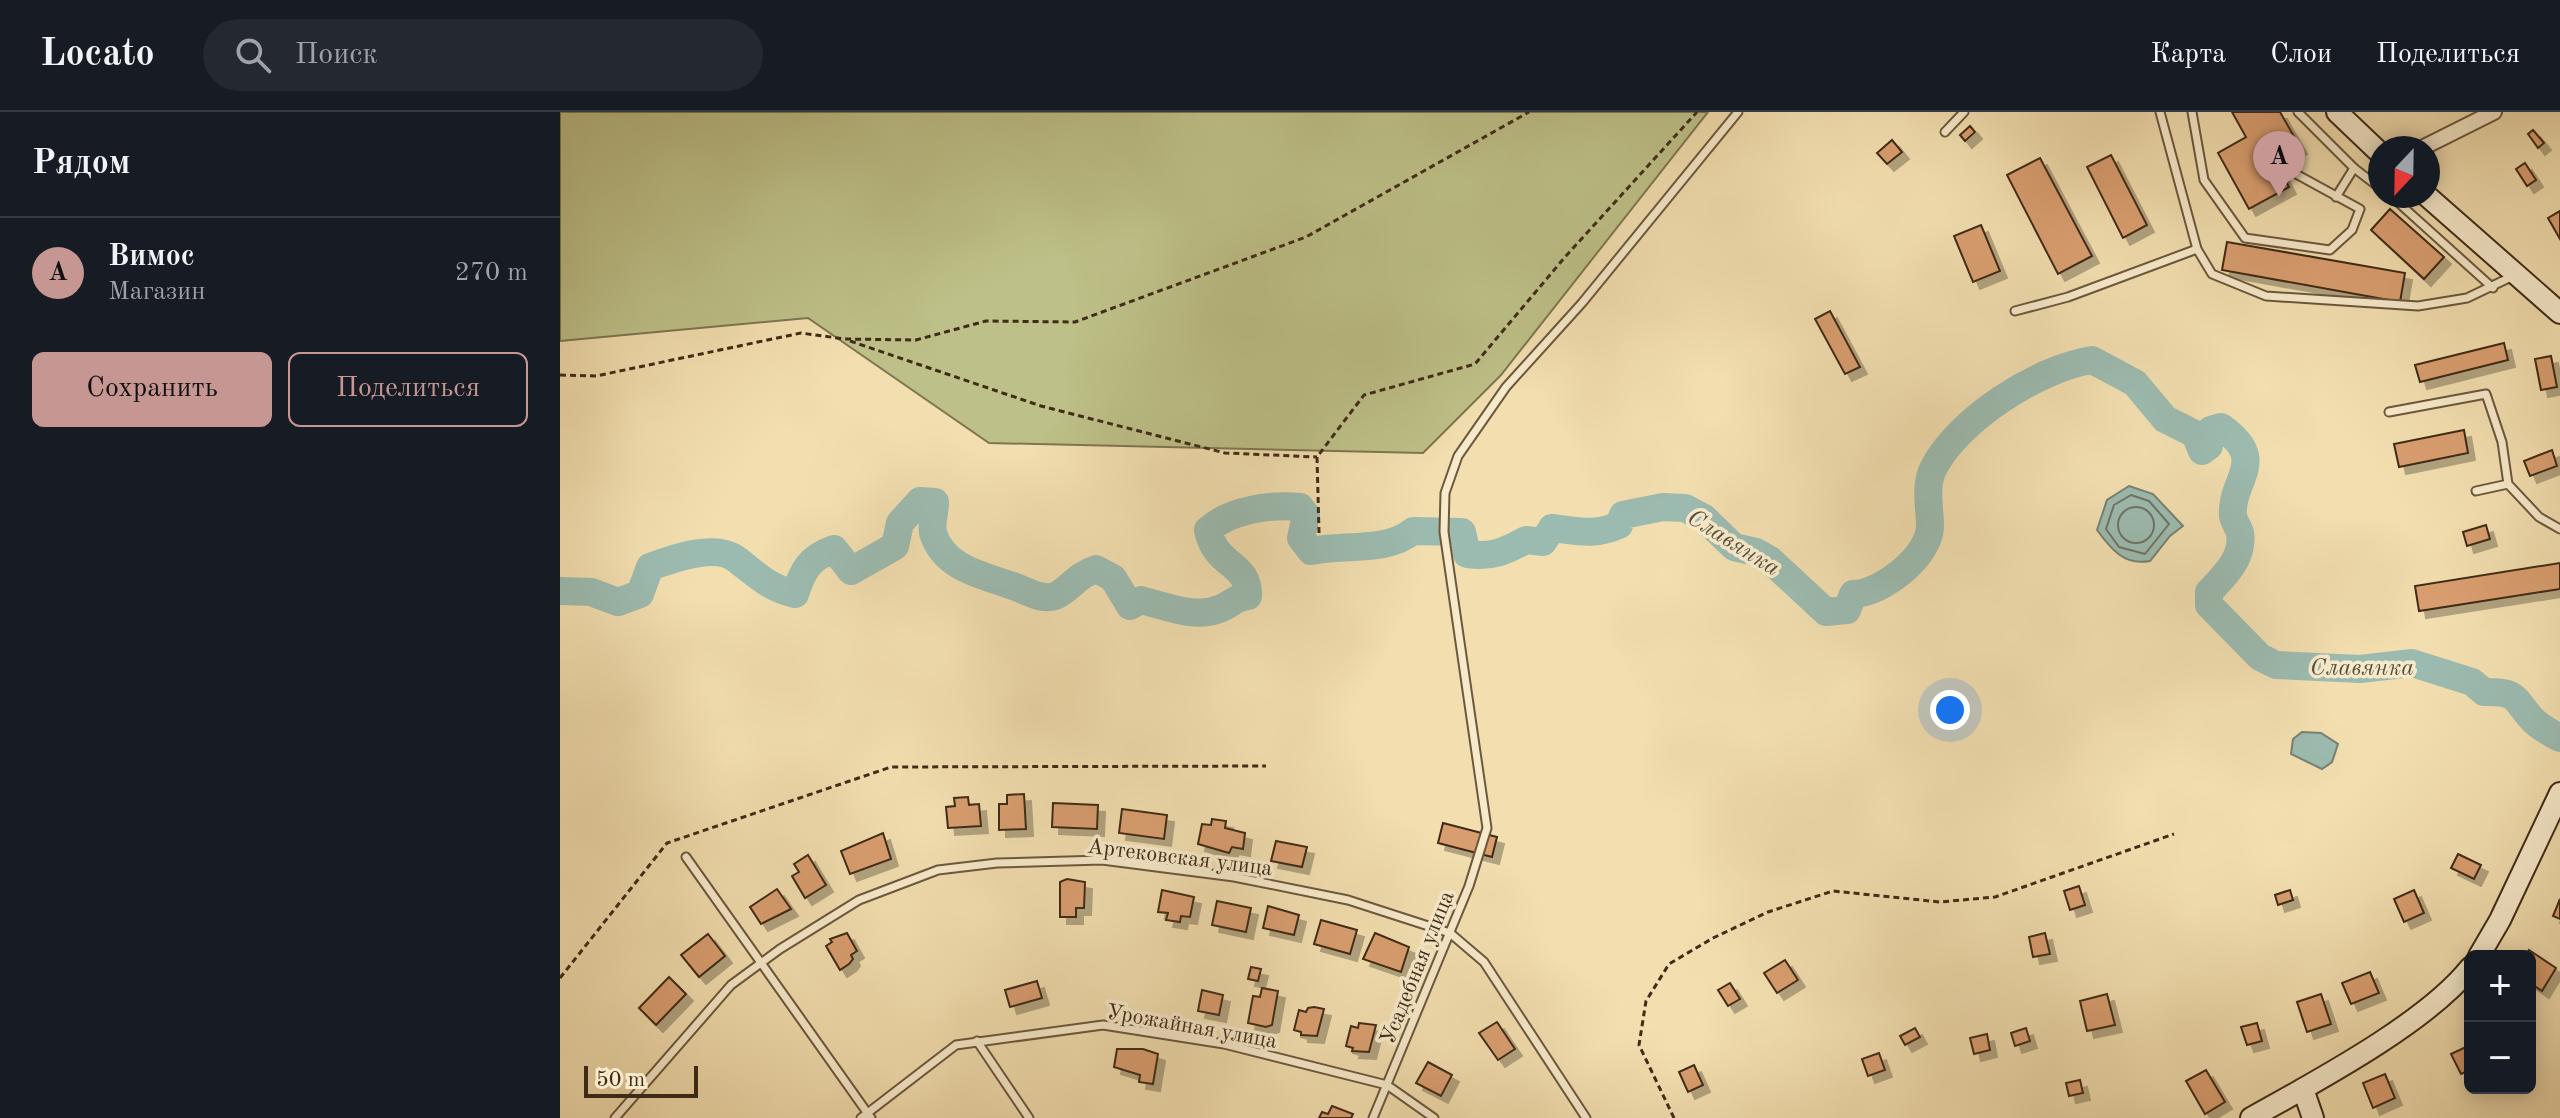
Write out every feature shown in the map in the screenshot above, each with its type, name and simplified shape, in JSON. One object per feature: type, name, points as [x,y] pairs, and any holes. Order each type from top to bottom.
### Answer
[{"type":"main road","points":[[2337,112],[2368,142]]},
{"type":"main road","points":[[2440,208],[2560,313]]},
{"type":"main road","points":[[2482,950],[2500,920],[2560,793]]},
{"type":"main road","points":[[2251,1118],[2303,1089],[2418,1015],[2464,975]]},
{"type":"main road","points":[[2303,1089],[2313,1118]]},
{"type":"street","points":[[2440,139],[2494,112]]},
{"type":"lane","name":"Усадебная улица","points":[[1373,1118],[1450,933],[1487,828],[1444,532],[1445,493],[1458,456],[1506,387],[1582,303],[1738,112]]},
{"type":"lane","points":[[1945,132],[1964,112]]},
{"type":"lane","points":[[2160,112],[2197,249],[2212,274],[2266,296],[2418,306],[2467,298],[2515,275]]},
{"type":"lane","points":[[2192,112],[2204,180],[2245,238],[2330,250],[2352,230],[2360,209],[2296,174]]},
{"type":"lane","points":[[2298,112],[2368,179]]},
{"type":"lane","points":[[2336,197],[2354,168]]},
{"type":"lane","points":[[2404,208],[2493,288]]},
{"type":"lane","points":[[2015,311],[2068,297],[2197,249]]},
{"type":"lane","points":[[2389,412],[2486,394],[2502,442],[2508,484],[2539,517],[2560,529]]},
{"type":"lane","points":[[2476,491],[2508,484]]},
{"type":"lane","points":[[686,857],[762,962],[866,1116]]},
{"type":"lane","name":"Артековская улица","points":[[615,1118],[731,985],[859,900],[938,870],[997,863],[1102,860],[1234,877],[1348,900],[1450,933],[1484,962],[1586,1118]]},
{"type":"lane","name":"Урожайная улица","points":[[866,1116],[956,1045],[1103,1025],[1224,1044],[1387,1085],[1434,1118]]},
{"type":"lane","points":[[977,1041],[1029,1118]]},
{"type":"path","points":[[560,375],[596,376],[801,333],[845,339],[916,340],[986,321],[1075,322],[1306,237],[1529,112]]},
{"type":"path","points":[[1319,533],[1317,457],[1364,395],[1475,364],[1565,257],[1697,112]]},
{"type":"path","points":[[845,339],[1041,406],[1225,453],[1317,457]]},
{"type":"path","points":[[560,978],[667,843],[891,767],[1266,766]]},
{"type":"path","points":[[1674,1118],[1639,1045],[1646,1001],[1669,964],[1713,938],[1768,912],[1833,891],[1940,902],[1995,897],[2174,834]]},
{"type":"green space","points":[[560,112],[1708,112],[1501,375],[1423,453],[989,443],[808,318],[560,341]]},
{"type":"water","points":[[2129,486],[2153,494],[2183,526],[2170,536],[2150,561],[2125,558],[2097,530],[2107,500]]},
{"type":"water","points":[[2302,732],[2321,733],[2338,744],[2332,762],[2322,769],[2291,754],[2293,739]]},
{"type":"building","points":[[2232,112],[2280,112],[2300,147],[2275,160],[2289,187],[2249,209],[2218,153],[2246,137]]},
{"type":"building","points":[[1970,126],[1975,132],[1965,141],[1960,135]]},
{"type":"building","points":[[2533,130],[2544,143],[2538,148],[2528,134]]},
{"type":"building","points":[[1892,140],[1902,152],[1887,164],[1877,153]]},
{"type":"building","points":[[2111,155],[2147,225],[2123,238],[2087,167]]},
{"type":"building","points":[[2040,158],[2092,256],[2058,274],[2007,175]]},
{"type":"building","points":[[2525,163],[2536,180],[2527,186],[2516,169]]},
{"type":"building","points":[[2390,209],[2444,257],[2424,279],[2371,230]]},
{"type":"building","points":[[2560,211],[2560,239],[2548,218]]},
{"type":"building","points":[[1981,225],[2000,271],[1973,282],[1954,236]]},
{"type":"building","points":[[2227,242],[2405,273],[2400,302],[2222,270]]},
{"type":"building","points":[[1830,311],[1860,367],[1845,374],[1815,319]]},
{"type":"building","points":[[2504,343],[2508,360],[2420,382],[2415,365]]},
{"type":"building","points":[[2551,356],[2557,387],[2541,390],[2535,359]]},
{"type":"building","points":[[2464,430],[2468,453],[2399,467],[2394,444]]},
{"type":"building","points":[[2552,450],[2557,466],[2530,476],[2524,461]]},
{"type":"building","points":[[2486,525],[2490,539],[2467,546],[2463,532]]},
{"type":"building","points":[[2560,563],[2560,589],[2419,611],[2415,586]]},
{"type":"building","points":[[1024,794],[1026,829],[999,830],[999,804],[1007,804],[1007,795]]},
{"type":"building","points":[[968,797],[969,805],[979,804],[981,826],[948,828],[946,807],[955,806],[954,798]]},
{"type":"building","points":[[1053,803],[1098,805],[1097,829],[1052,827]]},
{"type":"building","points":[[1122,809],[1167,815],[1164,839],[1119,833]]},
{"type":"building","points":[[1212,819],[1226,821],[1225,828],[1245,833],[1243,849],[1232,847],[1229,853],[1198,844],[1202,824],[1211,825]]},
{"type":"building","points":[[1443,823],[1497,837],[1492,857],[1438,843]]},
{"type":"building","points":[[883,833],[891,859],[850,874],[841,851]]},
{"type":"building","points":[[1276,841],[1307,847],[1302,867],[1271,861]]},
{"type":"building","points":[[2458,854],[2481,865],[2474,879],[2451,868]]},
{"type":"building","points":[[808,855],[826,885],[805,898],[792,876],[799,872],[794,864]]},
{"type":"building","points":[[1067,879],[1085,882],[1084,908],[1076,908],[1076,917],[1060,917],[1060,882]]},
{"type":"building","points":[[2079,886],[2085,905],[2070,910],[2064,891]]},
{"type":"building","points":[[777,889],[791,909],[761,924],[750,907]]},
{"type":"building","points":[[1162,890],[1194,897],[1190,917],[1181,916],[1180,922],[1166,920],[1168,913],[1158,912]]},
{"type":"building","points":[[2290,890],[2293,900],[2278,905],[2275,895]]},
{"type":"building","points":[[2414,890],[2424,913],[2404,922],[2394,899]]},
{"type":"building","points":[[2560,899],[2560,919],[2553,916]]},
{"type":"building","points":[[1217,901],[1251,908],[1246,932],[1212,925]]},
{"type":"building","points":[[1268,906],[1299,915],[1294,935],[1263,928]]},
{"type":"building","points":[[1321,920],[1357,930],[1350,954],[1314,944]]},
{"type":"building","points":[[847,933],[857,951],[851,955],[853,959],[849,964],[840,970],[826,946],[832,942],[830,939]]},
{"type":"building","points":[[1375,933],[1409,947],[1401,972],[1363,959]]},
{"type":"building","points":[[2045,933],[2050,954],[2033,957],[2029,937]]},
{"type":"building","points":[[708,934],[725,956],[699,977],[681,955]]},
{"type":"building","points":[[2536,955],[2556,968],[2542,991],[2536,987]]},
{"type":"building","points":[[1785,960],[1798,980],[1777,993],[1764,973]]},
{"type":"building","points":[[1251,967],[1261,969],[1258,981],[1248,979]]},
{"type":"building","points":[[2370,972],[2379,993],[2351,1004],[2342,983]]},
{"type":"building","points":[[669,977],[686,994],[656,1025],[639,1008]]},
{"type":"building","points":[[1037,981],[1042,998],[1010,1007],[1005,990]]},
{"type":"building","points":[[1730,983],[1740,999],[1728,1006],[1718,990]]},
{"type":"building","points":[[1262,988],[1278,991],[1272,1025],[1266,1027],[1248,1023],[1253,996],[1260,997]]},
{"type":"building","points":[[1202,990],[1223,995],[1219,1015],[1198,1011]]},
{"type":"building","points":[[2107,994],[2115,1025],[2087,1031],[2080,1001]]},
{"type":"building","points":[[2321,994],[2331,1024],[2307,1032],[2297,1002]]},
{"type":"building","points":[[1314,1007],[1324,1009],[1317,1036],[1301,1035],[1301,1032],[1294,1030],[1299,1010],[1306,1012]]},
{"type":"building","points":[[1497,1022],[1515,1049],[1498,1060],[1479,1033]]},
{"type":"building","points":[[1359,1023],[1376,1025],[1369,1052],[1352,1051],[1353,1048],[1346,1046],[1351,1026],[1358,1028]]},
{"type":"building","points":[[2257,1023],[2262,1041],[2247,1045],[2241,1027]]},
{"type":"building","points":[[1915,1028],[1920,1037],[1905,1045],[1900,1036]]},
{"type":"building","points":[[2026,1028],[2030,1041],[2015,1046],[2011,1033]]},
{"type":"building","points":[[1987,1034],[1990,1050],[1974,1054],[1970,1038]]},
{"type":"building","points":[[2464,1048],[2464,1073],[2461,1074],[2451,1054]]},
{"type":"building","points":[[1117,1049],[1143,1049],[1158,1054],[1153,1084],[1139,1082],[1140,1075],[1114,1067]]},
{"type":"building","points":[[1879,1053],[1885,1070],[1868,1076],[1862,1059]]},
{"type":"building","points":[[1428,1062],[1452,1075],[1441,1096],[1416,1083]]},
{"type":"building","points":[[1694,1065],[1703,1085],[1688,1092],[1679,1072]]},
{"type":"building","points":[[2206,1070],[2225,1102],[2205,1114],[2186,1081]]},
{"type":"building","points":[[2385,1074],[2395,1098],[2373,1108],[2363,1083]]},
{"type":"building","points":[[2080,1080],[2083,1093],[2069,1096],[2066,1083]]},
{"type":"building","points":[[1332,1106],[1353,1114],[1351,1118],[1319,1118],[1322,1112],[1328,1114]]},
{"type":"waterway","name":"Славянка","points":[[560,591],[591,592],[618,602],[640,594],[650,567],[693,554],[717,552],[736,559],[770,585],[795,594],[808,566],[818,556],[834,549],[851,571],[895,546],[900,523],[920,501],[935,502],[932,526],[938,545],[955,563],[977,574],[1050,597],[1096,569],[1113,578],[1130,606],[1141,600],[1200,613],[1219,609],[1248,596],[1243,577],[1218,552],[1208,530],[1227,518],[1251,510],[1300,507],[1306,515],[1301,538],[1311,551],[1377,545],[1402,538],[1413,531],[1462,532],[1467,554],[1484,555],[1526,540],[1543,542],[1552,528],[1602,531],[1619,525],[1623,515],[1663,507],[1685,508],[1704,518],[1734,547],[1756,552],[1770,560],[1826,612],[1847,610],[1853,594],[1877,588],[1890,580],[1922,549],[1930,526],[1928,489],[1931,474],[1946,449],[1962,431],[2002,398],[2025,385],[2048,373],[2092,360],[2135,383],[2165,419],[2195,434],[2202,451],[2209,446],[2211,430],[2221,427],[2243,450],[2246,460],[2233,516],[2240,533],[2239,551],[2232,566],[2209,592],[2209,605],[2260,657],[2276,665],[2360,669],[2412,663],[2472,682],[2484,692],[2514,697],[2535,722],[2560,738]]},
{"type":"place","name":"Вимос","points":[[2279,197]]}]
